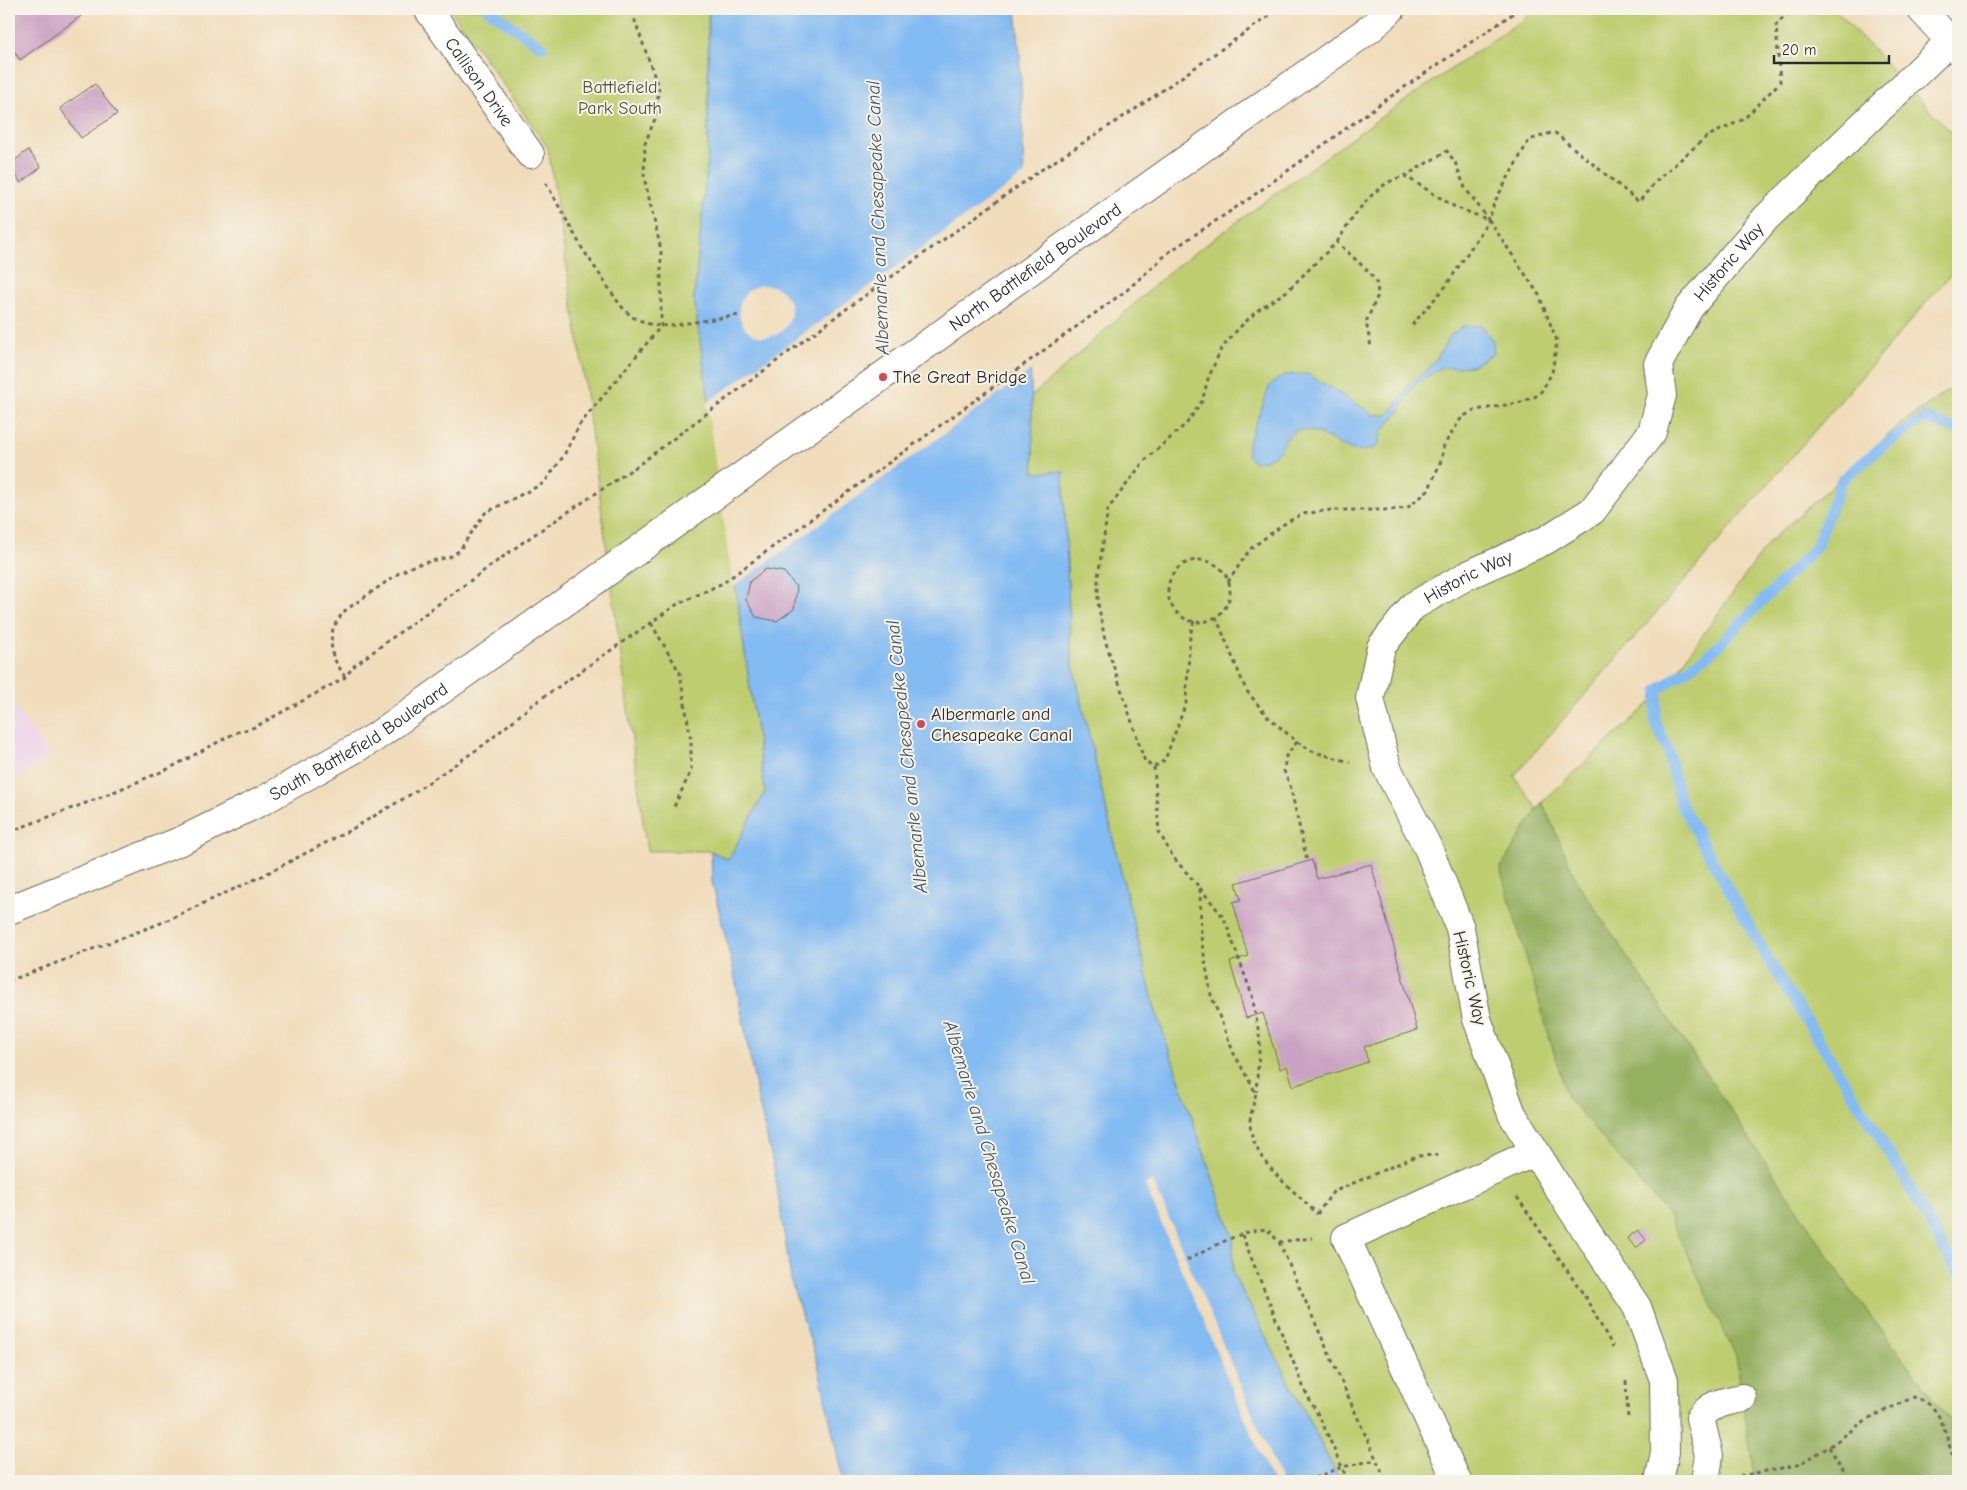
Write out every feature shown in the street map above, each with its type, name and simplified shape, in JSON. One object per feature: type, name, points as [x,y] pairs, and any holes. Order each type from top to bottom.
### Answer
[{"type":"street","name":"Callison Drive","points":[[428,9],[530,154]]},
{"type":"street","name":"North Battlefield Boulevard","points":[[678,522],[1084,230],[1372,28],[1391,9]]},
{"type":"street","points":[[1921,9],[1954,46]]},
{"type":"street","name":"Historic Way","points":[[1660,1481],[1665,1452],[1664,1380],[1661,1370],[1637,1307],[1512,1114],[1477,1019],[1460,928],[1428,850],[1387,768],[1370,698],[1381,647],[1413,606],[1468,575],[1546,540],[1592,511],[1652,432],[1662,395],[1658,364],[1689,308],[1766,218],[1954,46]]},
{"type":"street","name":"South Battlefield Boulevard","points":[[9,910],[183,840],[264,800],[374,738],[678,522]]},
{"type":"street","points":[[1457,1481],[1346,1238],[1536,1152]]},
{"type":"street","points":[[1705,1481],[1709,1455],[1700,1418],[1707,1409],[1720,1403],[1742,1398]]},
{"type":"path","points":[[345,677],[333,657],[330,642],[333,628],[343,612],[399,572],[415,564],[449,557],[459,551],[485,513],[544,483],[563,458],[580,424],[661,326],[661,250],[644,177],[645,143],[655,119],[659,88],[635,21],[633,9]]},
{"type":"path","points":[[9,832],[99,798],[168,769],[235,734],[255,727],[345,677],[355,665],[526,540],[637,466],[838,315],[1041,170],[1137,108],[1279,9]]},
{"type":"path","points":[[9,981],[161,923],[280,867],[354,828],[413,793],[485,744],[532,705],[676,605],[723,583],[1127,290],[1169,252],[1250,198],[1384,101],[1520,9]]},
{"type":"path","points":[[1412,325],[1446,286],[1489,220],[1494,202],[1529,140],[1554,132],[1639,202],[1655,182],[1706,137],[1744,119],[1780,82],[1776,24],[1792,9]]},
{"type":"path","points":[[1154,767],[1145,762],[1105,640],[1098,603],[1098,577],[1108,509],[1144,461],[1187,423],[1202,401],[1208,379],[1221,349],[1233,335],[1258,310],[1287,291],[1337,242],[1373,194],[1392,178],[1404,176],[1447,151],[1455,162],[1465,188],[1489,220],[1539,295],[1557,341],[1552,373],[1539,395],[1518,403],[1476,410],[1462,417],[1444,446],[1441,461],[1428,492],[1407,508],[1390,510],[1331,510],[1302,514],[1284,524],[1250,549],[1228,582],[1228,601],[1216,616],[1202,622],[1194,621],[1176,613],[1168,594],[1168,584],[1178,568],[1197,560],[1207,561],[1216,566],[1228,582]]},
{"type":"path","points":[[530,154],[582,248],[620,305],[632,317],[661,326],[739,315]]},
{"type":"path","points":[[1404,176],[1455,208],[1489,220]]},
{"type":"path","points":[[1337,242],[1370,273],[1377,284],[1378,295],[1366,322],[1371,347]]},
{"type":"path","points":[[1216,616],[1246,690],[1267,716],[1297,742],[1314,752],[1356,763]]},
{"type":"path","points":[[1154,767],[1165,760],[1186,703],[1189,642],[1194,621]]},
{"type":"path","points":[[651,623],[680,673],[691,740],[691,771],[673,809]]},
{"type":"path","points":[[1297,742],[1286,756],[1284,771],[1290,786],[1307,862]]},
{"type":"path","points":[[1154,767],[1159,832],[1173,857],[1224,918],[1252,995],[1260,1040],[1256,1094],[1250,1120],[1255,1147],[1268,1167],[1317,1214]]},
{"type":"path","points":[[1200,888],[1201,937],[1211,995],[1234,1054],[1256,1094]]},
{"type":"path","points":[[1316,1222],[1317,1214],[1333,1192],[1416,1156]]},
{"type":"path","points":[[1187,1260],[1242,1235],[1258,1230],[1267,1230],[1279,1242],[1386,1481]]},
{"type":"path","points":[[1279,1242],[1314,1238],[1315,1230]]},
{"type":"path","points":[[1242,1235],[1305,1391],[1322,1422],[1348,1481]]},
{"type":"path","points":[[1733,1477],[1797,1465],[1829,1447],[1867,1419],[1914,1397],[1931,1405],[1942,1423],[1951,1454],[1958,1467]]},
{"type":"path","points":[[1829,1447],[1850,1481]]},
{"type":"path","points":[[1308,1481],[1342,1467],[1376,1460]]},
{"type":"shaded area","points":[[9,698],[50,756],[9,784]]},
{"type":"green space","name":"Battlefield Park South","points":[[450,9],[708,9],[708,157],[694,298],[765,792],[728,860],[711,851],[647,851],[582,364],[548,148]]},
{"type":"green space","points":[[1534,9],[1835,9],[1958,140],[1958,266],[1514,776],[1559,840],[1542,802],[1663,691],[1769,542],[1904,421],[1958,384],[1958,1432],[1953,1424],[1831,1481],[1340,1481],[1233,1273],[1233,1238],[1155,1009],[1071,657],[1063,472],[1034,474],[1031,397],[1174,268],[1374,122],[1525,18]]},
{"type":"green space","points":[[1542,802],[1578,883],[1853,1293],[1953,1424],[1958,1433],[1958,1481],[1755,1481],[1736,1356],[1669,1216],[1567,1097],[1500,868]]},
{"type":"water","name":"Albermarle and Chesapeake Canal","points":[[709,9],[1016,9],[1020,56],[1034,473],[1063,471],[1071,657],[1155,1009],[1233,1238],[1233,1273],[1340,1481],[843,1481],[818,1364],[792,1285],[774,1168],[758,1100],[733,968],[712,882],[711,851],[728,860],[765,792],[694,298],[708,157]]},
{"type":"water","points":[[1481,325],[1493,341],[1494,353],[1472,366],[1440,368],[1413,386],[1399,412],[1382,431],[1378,446],[1358,451],[1349,449],[1314,432],[1298,430],[1293,432],[1279,451],[1268,459],[1254,462],[1248,456],[1248,444],[1270,385],[1284,375],[1308,374],[1374,415],[1388,415],[1409,384],[1428,369],[1450,336],[1463,326]]},
{"type":"pier","name":"The Great Bridge","points":[[1026,173],[1032,370],[733,587],[707,403]]},
{"type":"pier","points":[[760,285],[770,285],[784,292],[791,306],[791,316],[784,330],[770,337],[760,337],[750,333],[743,326],[739,316],[739,306],[743,296],[750,289]]},
{"type":"pier","points":[[1153,1181],[1281,1481],[1272,1481],[1145,1185]]},
{"type":"building","points":[[9,9],[75,9],[81,16],[20,60],[9,44]]},
{"type":"building","points":[[95,84],[117,114],[81,138],[60,108]]},
{"type":"building","points":[[28,150],[41,167],[21,183],[9,165]]},
{"type":"building","points":[[766,569],[784,572],[797,588],[794,609],[777,621],[756,617],[746,600],[750,581]]},
{"type":"building","points":[[1312,860],[1317,879],[1371,864],[1417,1030],[1364,1047],[1368,1062],[1293,1086],[1287,1066],[1280,1069],[1263,1013],[1246,1018],[1230,962],[1248,956],[1233,902],[1241,900],[1236,883]]},
{"type":"building","points":[[1638,1230],[1646,1240],[1636,1248],[1627,1238]]},
{"type":"waterway","points":[[487,9],[542,47]]},
{"type":"waterway","points":[[1958,430],[1925,418],[1884,445],[1842,480],[1816,547],[1711,653],[1658,690],[1655,721],[1668,750],[1681,805],[1766,956],[1901,1172],[1958,1274]]},
{"type":"place","name":"The Great Bridge","points":[[883,377]]},
{"type":"place","name":"Albermarle and Chesapeake Canal","points":[[921,724]]},
{"type":"water label","name":"Albemarle and Chesapeake Canal","points":[[877,218]]},
{"type":"water label","name":"Albemarle and Chesapeake Canal","points":[[906,757]]},
{"type":"water label","name":"Albemarle and Chesapeake Canal","points":[[990,1152]]}]
